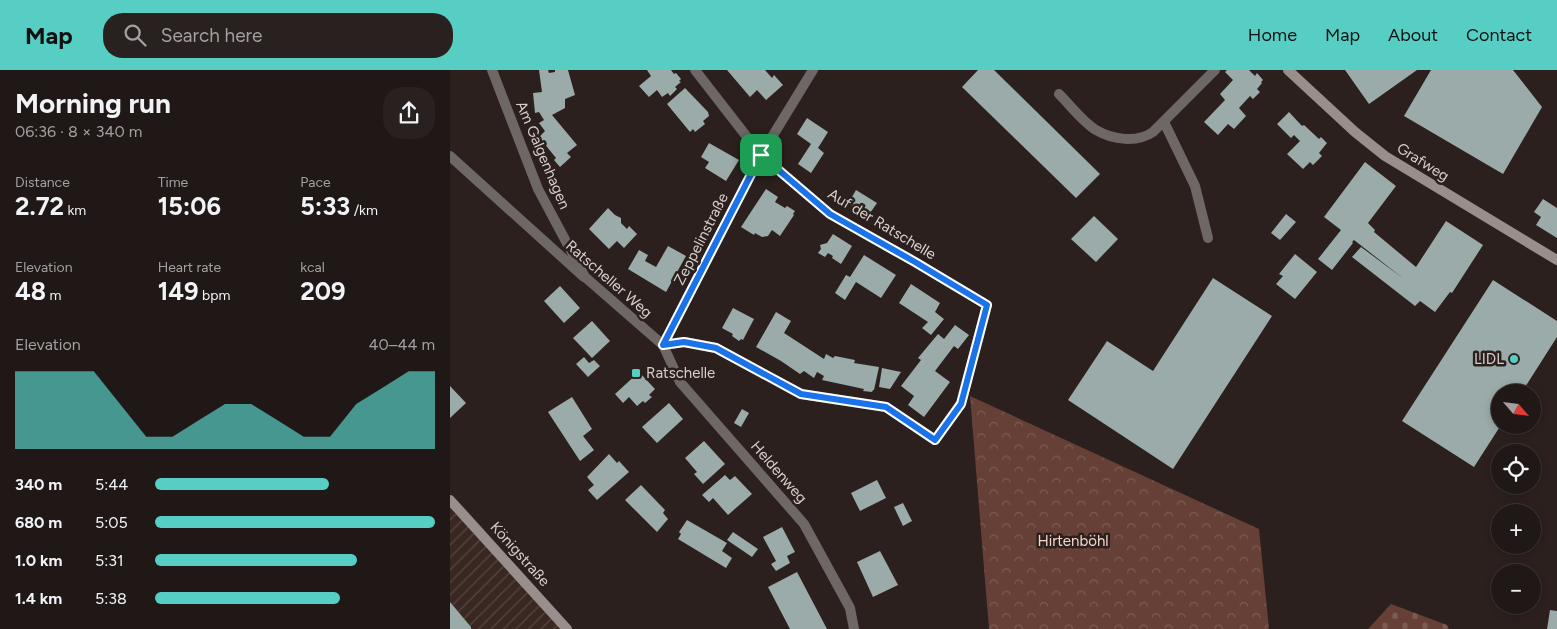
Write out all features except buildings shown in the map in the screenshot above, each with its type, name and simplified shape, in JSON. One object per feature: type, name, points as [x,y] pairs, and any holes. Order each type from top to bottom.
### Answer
[{"type":"main road","name":"Grafweg","points":[[1288,70],[1385,156],[1557,260]]},
{"type":"main road","name":"Königstraße","points":[[450,500],[567,629]]},
{"type":"street","name":"Am Galgenhagen","points":[[492,70],[538,189],[584,278]]},
{"type":"street","name":"Auf der Ratschelle","points":[[663,345],[684,342],[716,348],[801,394],[886,407],[935,440],[961,404],[987,305],[830,214],[761,155],[695,70]]},
{"type":"street","name":"Zeppelinstraße","points":[[663,345],[761,155],[813,70]]},
{"type":"street","points":[[1059,94],[1096,130],[1118,138],[1131,140],[1145,137],[1164,122],[1215,70]]},
{"type":"street","points":[[1164,122],[1195,186],[1208,238]]},
{"type":"street","name":"Ratscheller Weg","points":[[450,156],[584,278],[663,345]]},
{"type":"street","name":"Heldenweg","points":[[663,345],[680,382],[804,524],[850,608],[854,629]]},
{"type":"shaded area","points":[[450,508],[566,629],[450,629]]},
{"type":"green space","name":"Hirtenböhl","points":[[970,396],[1259,529],[1269,629],[989,629]]},
{"type":"green space","points":[[1391,604],[1447,625],[1449,629],[1368,629]]},
{"type":"place","name":"LIDL","points":[[1514,359]]},
{"type":"place","name":"Ratschelle","points":[[636,373]]},
{"type":"route","points":[[761,155],[830,214],[987,305],[961,404],[935,440],[886,407],[801,394],[716,348],[684,342],[663,345],[761,155]]}]
